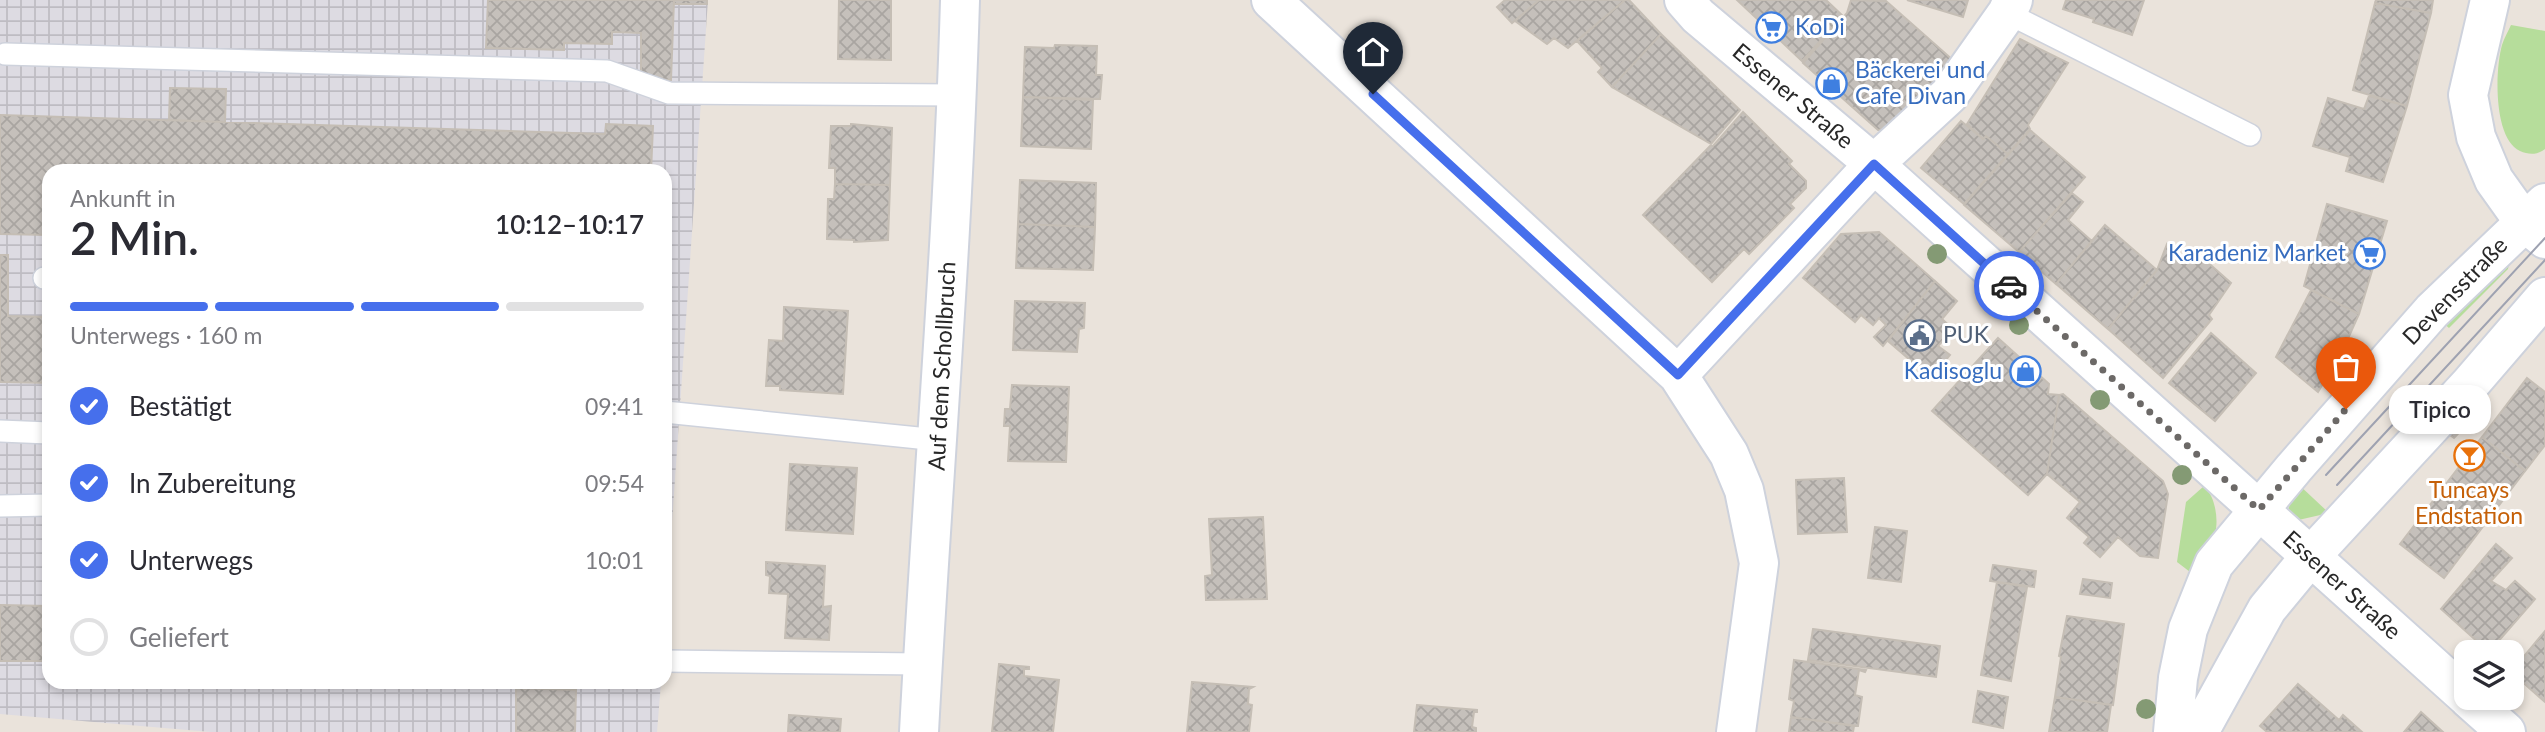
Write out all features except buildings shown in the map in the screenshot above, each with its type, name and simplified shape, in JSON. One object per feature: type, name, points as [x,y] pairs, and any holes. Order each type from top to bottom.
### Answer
[{"type":"street","name":"Auf dem Schollbruch","points":[[919,732],[938,440],[960,0]]},
{"type":"street","points":[[1271,0],[1678,375],[1729,454],[1744,490],[1759,563],[1736,732]]},
{"type":"street","name":"Essener Straße","points":[[1684,0],[1698,16],[1874,164],[2454,685]]},
{"type":"street","points":[[2490,0],[2468,95],[2476,137],[2494,180],[2538,221]]},
{"type":"street","points":[[1678,375],[1874,164],[1949,95],[2010,6]]},
{"type":"street","name":"Devensstraße","points":[[2173,732],[2178,678],[2188,629],[2214,564],[2432,311],[2538,221]]},
{"type":"street","points":[[2199,732],[2267,609],[2310,557],[2461,394],[2545,297]]},
{"type":"street","name":"Essener Straße","points":[[2481,710],[2506,732]]},
{"type":"lane","points":[[2010,6],[2250,135]]},
{"type":"lane","points":[[5,54],[607,71],[669,93],[957,95]]},
{"type":"lane","points":[[672,413],[938,440]]},
{"type":"lane","points":[[0,431],[42,433]]},
{"type":"lane","points":[[0,506],[42,505]]},
{"type":"lane","points":[[672,661],[922,663]]},
{"type":"shaded area","points":[[0,0],[708,0],[672,522],[672,164],[42,164],[42,689],[661,689],[657,732],[211,732],[0,714]]},
{"type":"green space","points":[[2511,25],[2545,31],[2545,149],[2536,153],[2520,151],[2511,144],[2498,103],[2500,56]]},
{"type":"green space","points":[[2510,260],[2508,269],[2449,328],[2441,321]]},
{"type":"green space","points":[[2297,483],[2329,513],[2294,521],[2287,513]]},
{"type":"green space","points":[[2204,486],[2213,502],[2216,528],[2211,545],[2194,575],[2177,562],[2186,502]]},
{"type":"tram line","points":[[2326,475],[2545,238]]},
{"type":"tram line","points":[[2337,485],[2545,260]]},
{"type":"way so far","points":[[2009,286],[2259,510],[2346,409]]},
{"type":"place","name":"KoDi","points":[[1772,27]]},
{"type":"place","name":"Bäckerei und Cafe Divan","points":[[1832,83]]},
{"type":"place","name":"Karadeniz Market","points":[[2369,253]]},
{"type":"place","name":"PUK","points":[[1920,335]]},
{"type":"place","name":"Kadisoglu","points":[[2025,371]]},
{"type":"place","name":"Tipico","points":[[2346,409]]},
{"type":"place","name":"Tuncays Endstation","points":[[2469,456]]},
{"type":"route","points":[[1373,94],[1678,375],[1874,164],[2009,286]]}]
